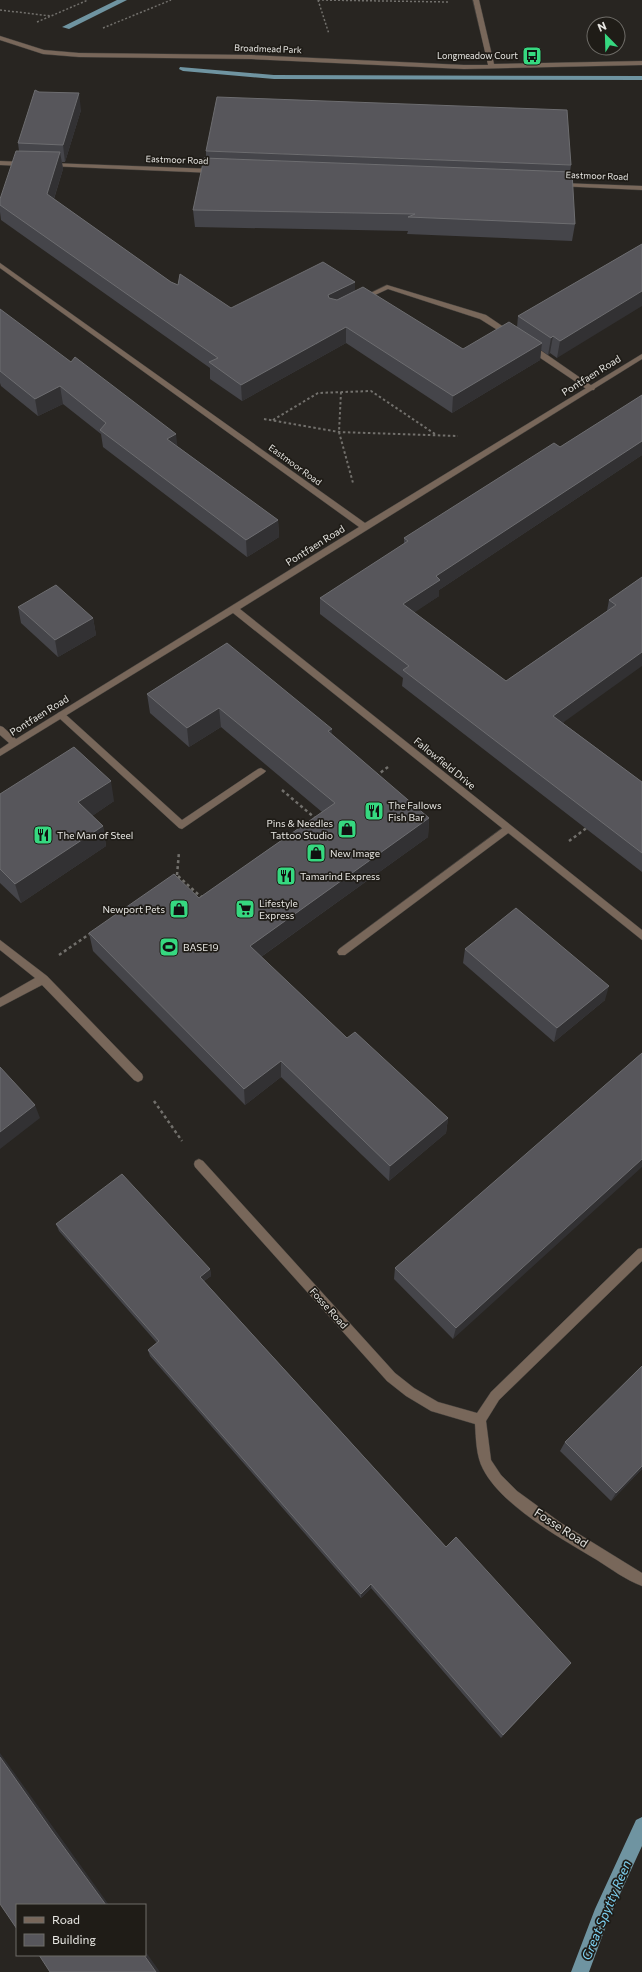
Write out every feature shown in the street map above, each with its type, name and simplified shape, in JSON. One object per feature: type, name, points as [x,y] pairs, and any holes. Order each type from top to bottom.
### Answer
[{"type":"street","points":[[477,1],[492,67]]},
{"type":"street","name":"Broadmead Park","points":[[0,38],[43,52],[79,55],[251,57],[492,67],[642,63]]},
{"type":"street","points":[[0,163],[32,164]]},
{"type":"street","name":"Eastmoor Road","points":[[40,165],[222,172]]},
{"type":"street","name":"Eastmoor Road","points":[[555,185],[642,188]]},
{"type":"street","name":"Eastmoor Road","points":[[0,265],[365,527]]},
{"type":"street","points":[[353,304],[387,287],[483,317],[591,388]]},
{"type":"street","name":"Pontfaen Road","points":[[0,753],[642,356]]},
{"type":"street","name":"Fallowfield Drive","points":[[233,608],[642,936]]},
{"type":"street","points":[[61,715],[182,825],[261,771]]},
{"type":"street","points":[[0,729],[15,744]]},
{"type":"street","points":[[342,952],[508,828]]},
{"type":"street","points":[[0,944],[43,979],[138,1078]]},
{"type":"street","points":[[0,1003],[43,979]]},
{"type":"street","name":"Fosse Road","points":[[199,1164],[391,1377],[410,1392],[435,1407],[480,1420],[483,1448],[487,1465],[498,1482],[535,1512],[642,1580]]},
{"type":"street","points":[[480,1420],[495,1396],[642,1253]]},
{"type":"path","points":[[0,10],[51,16],[88,0]]},
{"type":"path","points":[[100,29],[171,0]]},
{"type":"path","points":[[338,61],[318,0],[477,1]]},
{"type":"path","points":[[273,421],[318,393],[371,391],[436,435]]},
{"type":"path","points":[[341,392],[338,432],[365,527]]},
{"type":"path","points":[[257,419],[338,432],[508,439]]},
{"type":"path","points":[[373,778],[412,751]]},
{"type":"path","points":[[261,771],[315,818]]},
{"type":"path","points":[[308,823],[321,814]]},
{"type":"path","points":[[547,859],[591,825]]},
{"type":"path","points":[[170,880],[177,875],[201,897],[207,893]]},
{"type":"path","points":[[34,972],[92,932]]},
{"type":"path","points":[[138,1078],[199,1164]]},
{"type":"building","points":[[35,90],[39,92],[79,93],[63,145],[18,143]]},
{"type":"building","points":[[217,97],[567,110],[571,165],[206,151]]},
{"type":"building","points":[[16,151],[60,152],[47,194],[171,282],[178,285],[180,274],[231,308],[323,262],[355,282],[328,295],[329,298],[337,300],[363,287],[463,349],[509,322],[542,343],[453,396],[346,327],[241,385],[209,362],[218,358],[0,205],[0,199]]},
{"type":"building","points":[[204,158],[572,172],[575,224],[408,217],[415,214],[193,210]]},
{"type":"building","points":[[642,244],[642,291],[560,341],[553,336],[551,338],[518,316]]},
{"type":"building","points":[[0,309],[71,362],[75,357],[176,434],[167,439],[278,520],[246,540],[100,430],[106,423],[60,386],[35,399],[0,371]]},
{"type":"building","points":[[642,395],[642,441],[436,576],[440,580],[403,604],[506,681],[616,605],[609,600],[642,577],[642,652],[553,716],[642,782],[642,853],[403,670],[409,666],[320,598],[408,541],[404,538],[554,443],[560,447]]},
{"type":"building","points":[[56,585],[93,618],[55,640],[18,607]]},
{"type":"building","points":[[227,643],[332,729],[328,731],[429,818],[250,946],[347,1038],[355,1032],[448,1118],[390,1166],[281,1061],[244,1089],[89,933],[174,874],[199,898],[335,803],[219,708],[187,728],[147,694]]},
{"type":"building","points":[[74,747],[111,781],[78,802],[103,826],[15,884],[0,869],[0,794]]},
{"type":"building","points":[[516,908],[609,986],[557,1028],[465,949]]},
{"type":"building","points":[[642,1053],[642,1159],[456,1328],[395,1268]]},
{"type":"building","points":[[0,1067],[35,1105],[0,1132]]},
{"type":"building","points":[[122,1174],[210,1269],[200,1277],[446,1547],[456,1537],[571,1663],[503,1735],[371,1584],[361,1594],[148,1350],[159,1341],[56,1224]]},
{"type":"building","points":[[642,1366],[642,1466],[616,1493],[565,1442]]},
{"type":"building","points":[[0,1757],[105,1904],[16,1904],[16,1928],[0,1904]]},
{"type":"building","points":[[40,1956],[145,1956],[156,1972],[50,1972]]},
{"type":"waterway","points":[[66,27],[123,0]]},
{"type":"waterway","points":[[183,69],[274,77],[642,78]]},
{"type":"waterway","name":"Great Spytty Reen","points":[[580,1972],[601,1915],[642,1826]]},
{"type":"place","name":"Longmeadow Court","points":[[532,56]]},
{"type":"place","name":"The Fallows Fish Bar","points":[[374,811]]},
{"type":"place","name":"Pins & Needles Tattoo Studio","points":[[347,829]]},
{"type":"place","name":"The Man of Steel","points":[[43,835]]},
{"type":"place","name":"New Image","points":[[316,853]]},
{"type":"place","name":"Tamarind Express","points":[[286,876]]},
{"type":"place","name":"Newport Pets","points":[[179,909]]},
{"type":"place","name":"Lifestyle Express","points":[[245,909]]},
{"type":"place","name":"BASE19","points":[[169,947]]}]
